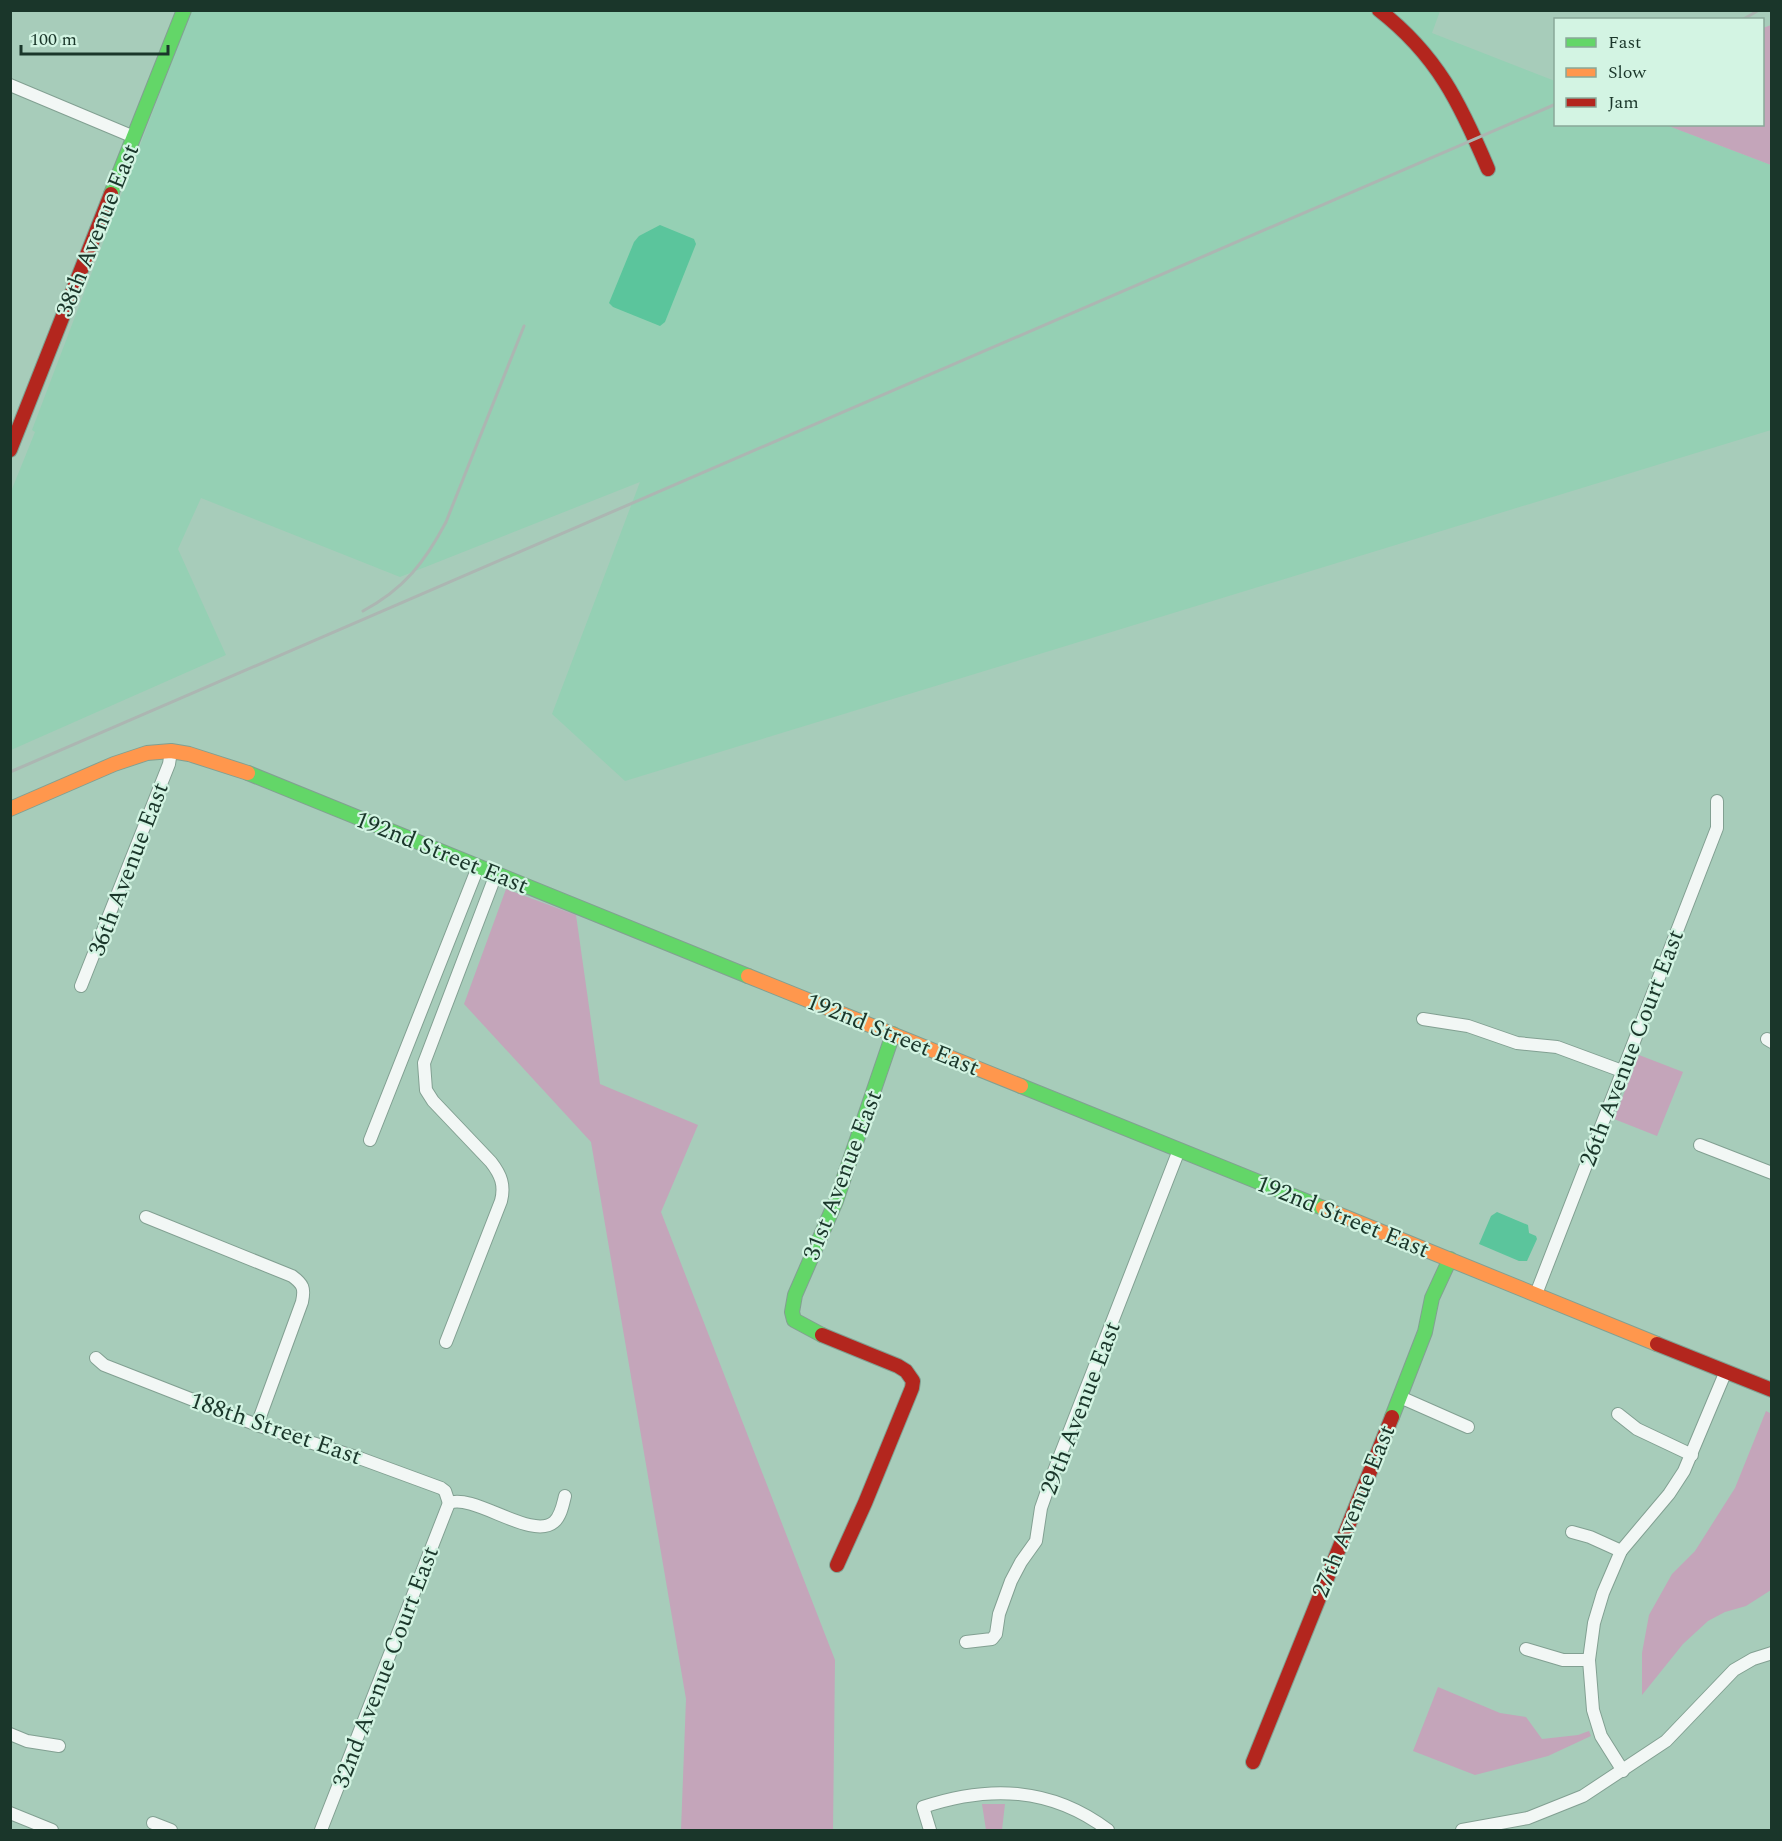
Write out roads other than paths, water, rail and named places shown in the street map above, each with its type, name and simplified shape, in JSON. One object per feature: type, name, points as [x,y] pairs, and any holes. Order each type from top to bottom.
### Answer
[{"type":"street","name":"38th Avenue East","points":[[10,450],[184,10]]},
{"type":"street","points":[[1379,10],[1409,34],[1435,63],[1461,108],[1488,169]]},
{"type":"street","points":[[10,85],[134,137]]},
{"type":"street","name":"192nd Street East","points":[[10,809],[114,764],[147,753],[171,751],[236,768],[1772,1390]]},
{"type":"street","name":"36th Avenue East","points":[[81,986],[169,764],[171,751]]},
{"type":"street","name":"26th Avenue Court East","points":[[1536,1294],[1718,828],[1717,801]]},
{"type":"street","points":[[370,1140],[478,867]]},
{"type":"street","points":[[446,1342],[501,1201],[503,1185],[499,1172],[491,1162],[433,1101],[426,1090],[424,1063],[496,874]]},
{"type":"street","points":[[1423,1019],[1468,1026],[1517,1043],[1557,1047],[1622,1071]]},
{"type":"street","name":"31st Avenue East","points":[[837,1565],[913,1381],[906,1371],[898,1366],[809,1330],[794,1320],[793,1316],[795,1299],[801,1281],[830,1218],[893,1034]]},
{"type":"street","points":[[1700,1145],[1772,1173]]},
{"type":"street","name":"29th Avenue East","points":[[966,1642],[992,1639],[996,1634],[999,1614],[1011,1581],[1036,1541],[1041,1508],[1054,1471],[1179,1150]]},
{"type":"street","points":[[147,1217],[292,1276],[301,1283],[304,1289],[302,1302],[258,1425]]},
{"type":"street","name":"27th Avenue East","points":[[1253,1762],[1400,1397],[1425,1332],[1432,1298],[1449,1259]]},
{"type":"street","name":"188th Street East","points":[[96,1358],[104,1365],[258,1425],[441,1488],[445,1491],[449,1503]]},
{"type":"street","points":[[1623,1771],[1601,1736],[1593,1710],[1589,1660],[1594,1623],[1603,1593],[1621,1551],[1669,1494],[1684,1471],[1726,1371]]},
{"type":"street","points":[[1400,1397],[1468,1427]]},
{"type":"street","points":[[1618,1414],[1636,1429],[1692,1455]]},
{"type":"street","points":[[449,1503],[462,1502],[519,1522],[544,1525],[552,1524],[556,1520],[565,1496]]},
{"type":"street","name":"32nd Avenue Court East","points":[[321,1830],[449,1503]]},
{"type":"street","points":[[1572,1532],[1590,1537],[1621,1551]]},
{"type":"street","points":[[1526,1649],[1563,1660],[1589,1660]]},
{"type":"street","points":[[1462,1830],[1528,1818],[1583,1796],[1666,1741],[1734,1670],[1753,1659],[1772,1653]]},
{"type":"street","points":[[10,1734],[27,1741],[59,1746]]},
{"type":"street","points":[[930,1830],[923,1807],[981,1793],[1026,1795],[1065,1806],[1108,1830]]},
{"type":"street","points":[[10,1814],[52,1830]]},
{"type":"street","points":[[153,1823],[171,1830]]},
{"type":"railway","points":[[1745,18],[1759,10]]},
{"type":"railway","points":[[10,772],[1554,105]]},
{"type":"railway","points":[[363,611],[402,584],[430,550],[446,522],[524,326]]}]
